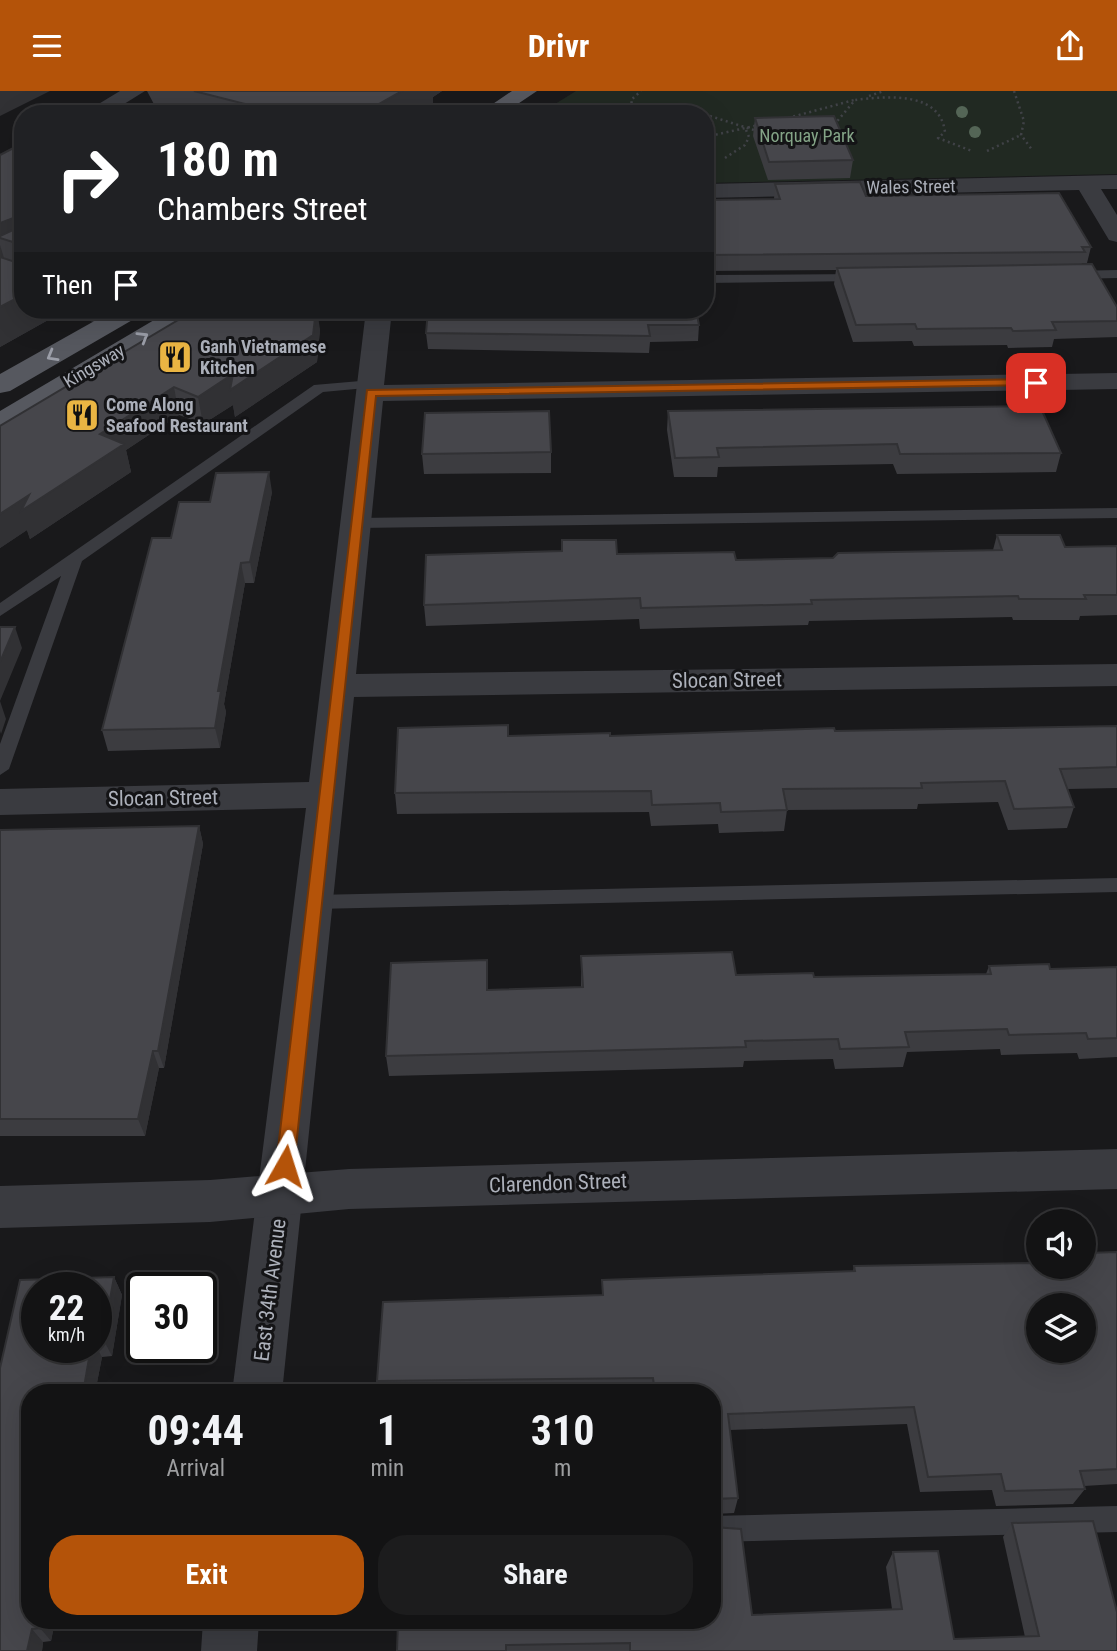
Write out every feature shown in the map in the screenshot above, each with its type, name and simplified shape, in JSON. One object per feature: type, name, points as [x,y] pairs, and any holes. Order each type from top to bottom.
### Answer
[{"type":"main road","points":[[503,105],[527,91]]},
{"type":"main road","name":"Kingsway","points":[[0,385],[117,319]]},
{"type":"main road","name":"Kingsway","points":[[0,423],[174,319]]},
{"type":"street","points":[[109,105],[135,91]]},
{"type":"street","name":"Wales Street","points":[[714,191],[1117,182]]},
{"type":"street","points":[[1086,183],[1117,235]]},
{"type":"street","name":"East 34th Avenue","points":[[258,1384],[282,1194],[378,319]]},
{"type":"street","points":[[372,388],[1117,381]]},
{"type":"street","name":"Slocan Street","points":[[338,686],[1117,675]]},
{"type":"street","name":"Slocan Street","points":[[0,802],[326,795]]},
{"type":"street","name":"Clarendon Street","points":[[0,1207],[210,1201],[363,1188],[1117,1169]]},
{"type":"street","points":[[229,1651],[230,1629]]},
{"type":"lane","points":[[1052,275],[1117,274]]},
{"type":"lane","points":[[714,279],[872,277]]},
{"type":"lane","points":[[0,611],[319,388],[372,388]]},
{"type":"lane","points":[[357,523],[1117,513]]},
{"type":"lane","points":[[0,769],[75,559]]},
{"type":"lane","points":[[314,902],[1117,885]]},
{"type":"lane","points":[[721,1529],[1117,1519]]},
{"type":"path","points":[[632,105],[631,100],[641,91]]},
{"type":"path","points":[[782,119],[884,91]]},
{"type":"path","points":[[1014,91],[1024,121],[1021,135],[1037,156]]},
{"type":"path","points":[[855,100],[895,97],[928,102],[935,105],[946,120],[945,132],[938,138],[990,156]]},
{"type":"path","points":[[831,128],[841,121],[855,100]]},
{"type":"path","points":[[714,117],[758,131]]},
{"type":"path","points":[[714,135],[770,123]]},
{"type":"path","points":[[723,159],[745,145],[749,137],[746,129]]},
{"type":"green space","name":"Norquay Park","points":[[576,91],[1117,91],[1117,174],[714,183],[714,105],[553,105]]},
{"type":"building","points":[[194,91],[402,91],[377,105],[249,105]]},
{"type":"building","points":[[834,116],[853,160],[769,162],[755,118]]},
{"type":"building","points":[[14,148],[14,218],[0,223],[0,155]]},
{"type":"building","points":[[860,182],[866,196],[1059,193],[1091,247],[1082,247],[1085,252],[714,255],[714,200],[780,199],[775,184]]},
{"type":"building","points":[[14,229],[14,242],[0,236]]},
{"type":"building","points":[[0,257],[14,262],[14,300],[0,307]]},
{"type":"building","points":[[1092,264],[1117,307],[1117,321],[1052,322],[1056,330],[1013,331],[1011,328],[917,329],[915,324],[856,325],[837,268]]},
{"type":"building","points":[[180,319],[315,319],[313,335],[230,390],[233,374],[198,397],[174,387],[100,434],[124,444],[21,511],[29,495],[0,514],[0,426]]},
{"type":"building","points":[[427,319],[698,319],[699,325],[648,325],[650,336],[426,333]]},
{"type":"building","points":[[1040,406],[1061,453],[900,454],[897,444],[717,448],[719,457],[675,458],[668,411]]},
{"type":"building","points":[[549,411],[551,452],[422,454],[425,413]]},
{"type":"building","points":[[269,472],[250,562],[241,563],[218,691],[221,691],[215,728],[102,730],[152,538],[171,538],[179,502],[210,502],[216,473]]},
{"type":"building","points":[[997,535],[1060,535],[1065,547],[1117,546],[1117,595],[1084,595],[1086,599],[1019,599],[1018,596],[811,600],[812,604],[641,608],[640,598],[424,605],[426,555],[562,551],[562,540],[616,540],[617,554],[734,552],[736,560],[833,558],[838,553],[1002,550]]},
{"type":"building","points":[[0,627],[15,627],[0,662]]},
{"type":"building","points":[[508,725],[508,736],[610,733],[610,736],[834,728],[835,731],[1117,726],[1117,767],[1060,769],[1074,807],[1014,809],[1005,781],[921,783],[922,788],[783,789],[787,810],[721,812],[720,803],[652,805],[651,791],[395,793],[398,728]]},
{"type":"building","points":[[199,826],[158,1051],[153,1051],[138,1119],[0,1119],[0,830]]},
{"type":"building","points":[[732,952],[736,975],[813,973],[814,977],[991,974],[989,966],[1049,964],[1050,969],[1117,967],[1117,1038],[1088,1039],[1086,1033],[1009,1035],[1007,1029],[905,1032],[909,1047],[840,1049],[838,1039],[745,1041],[746,1047],[386,1056],[391,963],[487,960],[487,990],[583,987],[581,956]]},
{"type":"building","points":[[1117,1252],[1117,1469],[1080,1471],[1085,1489],[1005,1491],[1001,1474],[928,1477],[914,1407],[728,1414],[738,1498],[721,1499],[721,1384],[654,1384],[653,1378],[377,1381],[383,1302],[603,1295],[602,1280],[855,1271],[854,1266],[1026,1263],[1026,1279],[1096,1279],[1096,1253]]},
{"type":"building","points":[[21,1280],[21,1363],[88,1363],[85,1384],[21,1384],[21,1629],[32,1629],[27,1651],[0,1651],[0,1368]]},
{"type":"building","points":[[1093,1521],[1117,1612],[1117,1651],[630,1651],[630,1643],[506,1645],[506,1651],[397,1651],[398,1629],[721,1629],[721,1528],[741,1529],[752,1615],[902,1609],[893,1552],[938,1551],[954,1639],[1039,1636],[1012,1523]]},
{"type":"place","name":"Ganh Vietnamese Kitchen","points":[[175,357]]},
{"type":"place","name":"Come Along Seafood Restaurant","points":[[82,415]]},
{"type":"route","points":[[285,1166],[371,393],[1036,383]]}]
